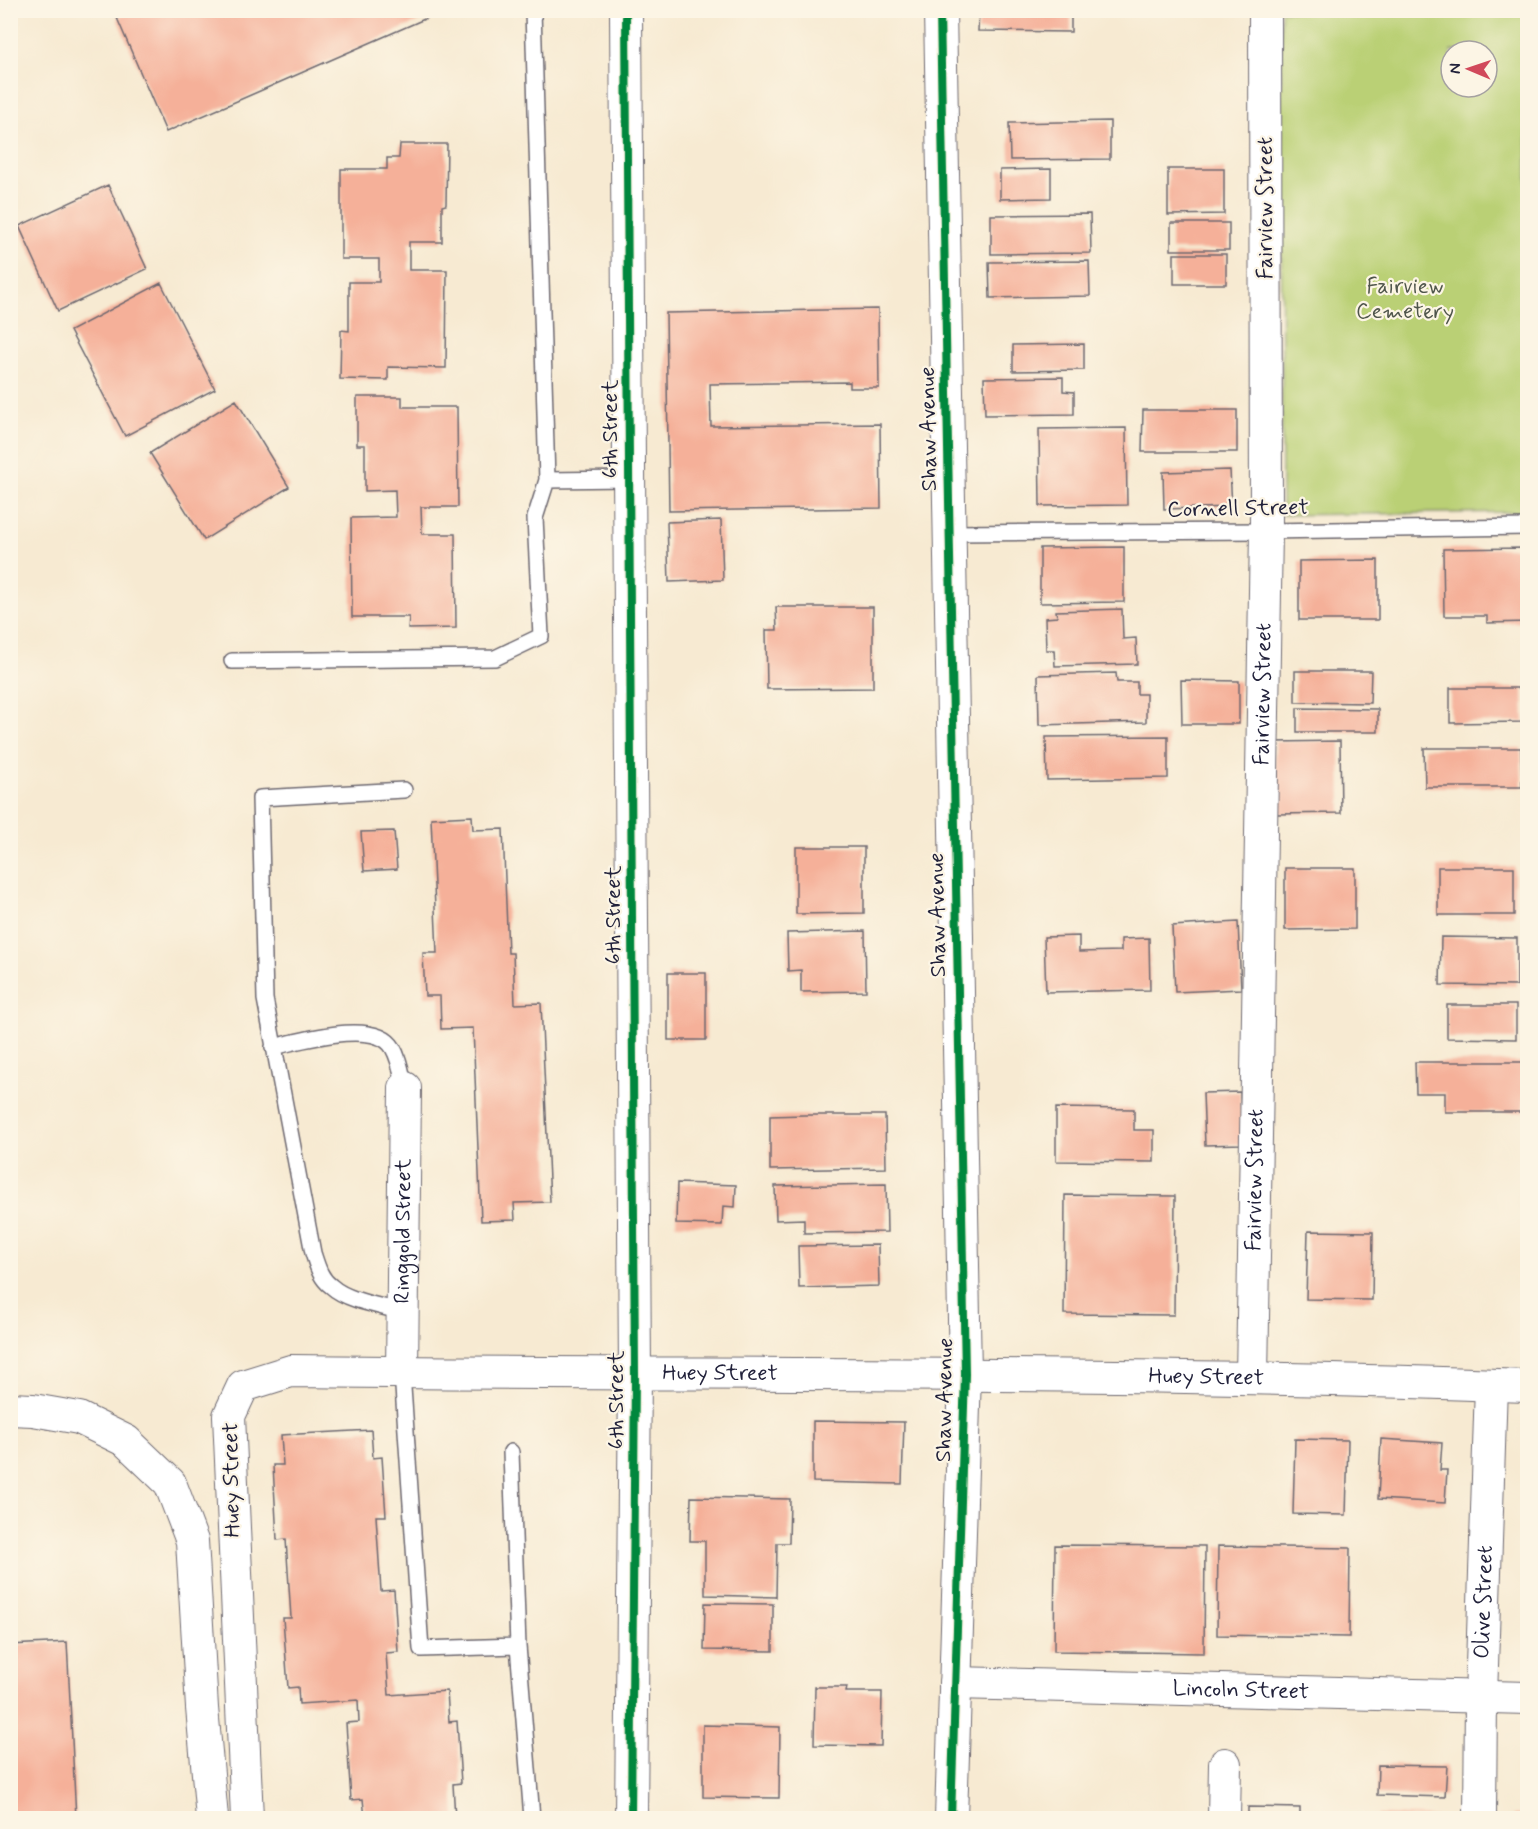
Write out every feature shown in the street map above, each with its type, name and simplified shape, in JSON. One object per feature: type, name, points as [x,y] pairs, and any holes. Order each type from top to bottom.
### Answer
[{"type":"street","name":"6th Street","points":[[626,10],[635,1374],[631,1818]]},
{"type":"street","name":"Shaw Avenue","points":[[940,10],[965,1374],[951,1818]]},
{"type":"street","name":"Fairview Street","points":[[1252,1378],[1266,531],[1265,10]]},
{"type":"street","name":"Ringgold Street","points":[[402,1372],[405,1088]]},
{"type":"street","name":"Huey Street","points":[[247,1818],[229,1416],[243,1386],[291,1371],[965,1374],[1252,1378],[1527,1386]]},
{"type":"street","name":"Olive Street","points":[[1480,1818],[1481,1697],[1491,1385]]},
{"type":"street","name":"Huey Street","points":[[10,1409],[33,1410],[79,1418],[126,1441],[170,1483],[192,1540],[202,1708],[212,1818]]},
{"type":"street","name":"Lincoln Street","points":[[955,1683],[1527,1698]]},
{"type":"street","points":[[1224,1818],[1225,1764]]},
{"type":"lane","points":[[232,661],[495,658],[541,636],[535,518],[547,480],[533,10]]},
{"type":"lane","points":[[547,480],[629,478]]},
{"type":"lane","name":"Cornell Street","points":[[948,533],[1527,527]]},
{"type":"lane","points":[[403,1312],[346,1295],[330,1286],[320,1273],[313,1253],[265,999],[260,798],[404,790]]},
{"type":"lane","points":[[273,1047],[324,1036],[376,1034],[392,1046],[405,1088]]},
{"type":"lane","points":[[402,1372],[421,1649],[518,1646]]},
{"type":"lane","points":[[511,1452],[518,1646],[532,1818]]},
{"type":"green space","name":"Fairview Cemetery","points":[[1281,11],[1527,11],[1527,512],[1282,515]]},
{"type":"building","points":[[136,10],[427,10],[429,17],[166,132],[117,18]]},
{"type":"building","points":[[979,10],[1071,10],[1071,32],[978,31]]},
{"type":"building","points":[[1110,121],[1110,159],[1010,160],[1009,123]]},
{"type":"building","points":[[400,144],[447,144],[446,205],[442,206],[442,242],[409,242],[409,270],[447,270],[446,368],[388,367],[388,380],[340,379],[341,330],[349,331],[349,282],[379,282],[379,259],[341,259],[341,169],[387,169],[387,158],[399,158]]},
{"type":"building","points":[[1051,169],[1051,198],[1000,199],[1000,170]]},
{"type":"building","points":[[1168,169],[1224,169],[1224,214],[1168,215]]},
{"type":"building","points":[[108,185],[147,269],[58,311],[19,226]]},
{"type":"building","points":[[1090,214],[1091,253],[991,254],[991,215]]},
{"type":"building","points":[[1171,223],[1229,223],[1229,250],[1171,250]]},
{"type":"building","points":[[1174,254],[1226,254],[1226,284],[1174,284]]},
{"type":"building","points":[[1089,261],[1090,296],[990,298],[989,262]]},
{"type":"building","points":[[161,283],[215,389],[125,436],[70,331]]},
{"type":"building","points":[[878,309],[879,388],[850,388],[850,382],[710,384],[711,426],[880,424],[881,508],[669,511],[666,313]]},
{"type":"building","points":[[1084,344],[1084,370],[1013,371],[1013,345]]},
{"type":"building","points":[[1063,377],[1063,391],[1074,392],[1074,414],[985,415],[984,378]]},
{"type":"building","points":[[357,397],[402,397],[402,407],[457,407],[458,507],[421,507],[422,534],[455,534],[456,628],[408,629],[409,617],[352,617],[351,518],[396,517],[395,490],[365,491],[365,445],[357,445]]},
{"type":"building","points":[[236,400],[289,487],[204,540],[150,453]]},
{"type":"building","points":[[1143,410],[1237,410],[1237,452],[1142,452]]},
{"type":"building","points":[[1126,428],[1127,505],[1040,506],[1039,429]]},
{"type":"building","points":[[1230,470],[1232,507],[1164,509],[1163,472]]},
{"type":"building","points":[[721,520],[723,580],[669,582],[667,522]]},
{"type":"building","points":[[1124,547],[1124,602],[1040,603],[1040,548]]},
{"type":"building","points":[[1528,548],[1528,622],[1487,623],[1487,616],[1444,616],[1443,549]]},
{"type":"building","points":[[1378,560],[1378,620],[1299,620],[1299,561]]},
{"type":"building","points":[[776,607],[873,607],[873,688],[767,689],[766,630],[777,630]]},
{"type":"building","points":[[1122,609],[1123,639],[1136,638],[1137,664],[1055,666],[1054,650],[1046,650],[1045,618],[1057,617],[1056,611]]},
{"type":"building","points":[[1295,671],[1371,671],[1370,703],[1295,702]]},
{"type":"building","points":[[1116,673],[1117,682],[1137,682],[1137,694],[1146,694],[1146,722],[1039,725],[1038,675]]},
{"type":"building","points":[[1181,680],[1239,681],[1239,724],[1182,724]]},
{"type":"building","points":[[1450,688],[1523,688],[1524,722],[1450,723]]},
{"type":"building","points":[[1297,708],[1378,709],[1378,732],[1297,732]]},
{"type":"building","points":[[1168,736],[1168,778],[1047,780],[1046,737]]},
{"type":"building","points":[[1340,741],[1341,813],[1276,814],[1275,742]]},
{"type":"building","points":[[1424,748],[1521,748],[1522,787],[1425,787]]},
{"type":"building","points":[[472,816],[473,830],[503,829],[508,953],[513,953],[515,1004],[541,1003],[550,1202],[514,1203],[515,1220],[481,1221],[473,1028],[441,1029],[440,996],[425,996],[423,953],[437,953],[431,818]]},
{"type":"building","points":[[394,831],[397,869],[364,871],[361,832]]},
{"type":"building","points":[[796,847],[864,847],[864,913],[796,914]]},
{"type":"building","points":[[1438,867],[1514,867],[1514,915],[1438,915]]},
{"type":"building","points":[[1285,868],[1355,868],[1355,929],[1285,930]]},
{"type":"building","points":[[1238,922],[1241,989],[1175,992],[1172,926]]},
{"type":"building","points":[[865,931],[866,991],[801,992],[801,970],[788,971],[787,933]]},
{"type":"building","points":[[1079,936],[1079,952],[1121,951],[1121,939],[1149,938],[1150,990],[1046,992],[1044,937]]},
{"type":"building","points":[[1441,937],[1517,938],[1517,986],[1440,985]]},
{"type":"building","points":[[668,973],[706,973],[706,1040],[668,1040]]},
{"type":"building","points":[[1447,1005],[1516,1005],[1516,1039],[1447,1038]]},
{"type":"building","points":[[1415,1062],[1524,1062],[1524,1112],[1445,1112],[1445,1093],[1416,1093]]},
{"type":"building","points":[[1240,1092],[1242,1144],[1205,1145],[1203,1093]]},
{"type":"building","points":[[1056,1108],[1134,1109],[1134,1130],[1154,1130],[1154,1162],[1056,1161]]},
{"type":"building","points":[[885,1115],[886,1168],[770,1170],[770,1116]]},
{"type":"building","points":[[677,1183],[736,1185],[735,1207],[723,1206],[722,1225],[676,1224]]},
{"type":"building","points":[[886,1184],[887,1232],[804,1233],[804,1219],[776,1220],[775,1186]]},
{"type":"building","points":[[1065,1195],[1175,1196],[1174,1315],[1064,1314]]},
{"type":"building","points":[[1308,1231],[1373,1232],[1372,1300],[1306,1299]]},
{"type":"building","points":[[878,1245],[879,1286],[799,1288],[798,1246]]},
{"type":"building","points":[[813,1421],[904,1422],[902,1484],[813,1482]]},
{"type":"building","points":[[371,1430],[373,1458],[382,1457],[386,1516],[376,1516],[381,1591],[394,1590],[398,1652],[386,1653],[389,1695],[447,1691],[449,1722],[457,1721],[461,1783],[453,1784],[455,1818],[365,1818],[363,1799],[351,1800],[346,1723],[359,1722],[358,1700],[299,1704],[298,1687],[288,1688],[283,1618],[291,1618],[286,1539],[277,1540],[273,1465],[283,1465],[281,1435]]},
{"type":"building","points":[[1295,1439],[1348,1440],[1346,1515],[1293,1514]]},
{"type":"building","points":[[1381,1439],[1442,1443],[1440,1470],[1447,1470],[1445,1503],[1378,1499]]},
{"type":"building","points":[[691,1497],[790,1499],[789,1543],[777,1543],[776,1597],[705,1595],[705,1541],[690,1541]]},
{"type":"building","points":[[1055,1545],[1205,1546],[1204,1653],[1054,1651]]},
{"type":"building","points":[[1218,1546],[1350,1548],[1349,1637],[1217,1635]]},
{"type":"building","points":[[705,1603],[773,1604],[773,1651],[704,1650]]},
{"type":"building","points":[[67,1642],[76,1818],[10,1818],[10,1645]]},
{"type":"building","points":[[815,1687],[847,1687],[846,1692],[882,1692],[881,1746],[814,1745]]},
{"type":"building","points":[[703,1725],[780,1727],[779,1798],[703,1797]]},
{"type":"building","points":[[1378,1765],[1447,1766],[1445,1797],[1377,1795]]},
{"type":"building","points":[[1248,1807],[1300,1808],[1300,1818],[1248,1818]]},
{"type":"building","points":[[1376,1815],[1437,1817],[1437,1818],[1376,1818]]},
{"type":"building","points":[[1513,1815],[1528,1815],[1528,1818],[1513,1818]]},
{"type":"cycle path","points":[[626,10],[635,1374],[631,1818]]},
{"type":"cycle path","points":[[940,10],[965,1374],[951,1818]]}]
